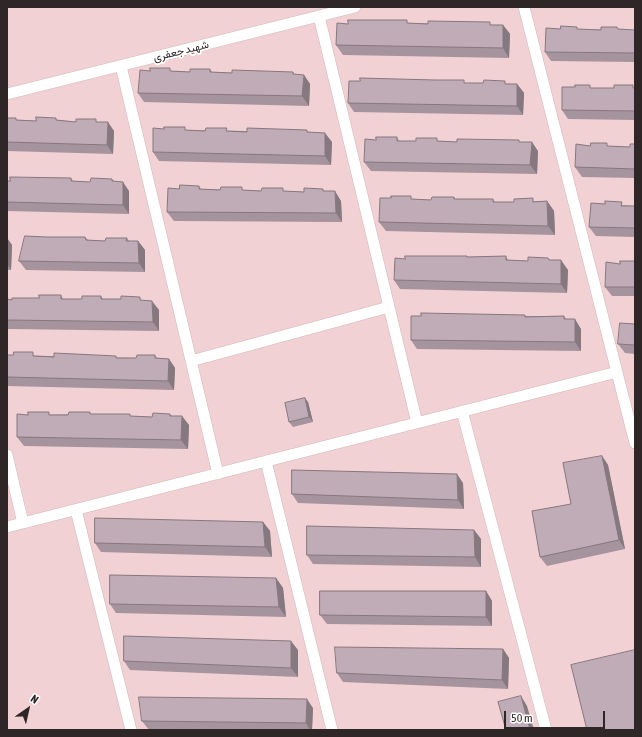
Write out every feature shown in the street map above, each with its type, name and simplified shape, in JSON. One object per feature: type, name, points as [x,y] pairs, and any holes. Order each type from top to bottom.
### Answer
[{"type":"street","name":"شهید جعفری","points":[[7,94],[355,7]]},
{"type":"street","points":[[524,7],[634,436]]},
{"type":"street","points":[[319,16],[417,423]]},
{"type":"street","points":[[120,66],[218,474]]},
{"type":"street","points":[[191,361],[389,307]]},
{"type":"street","points":[[7,528],[617,372]]},
{"type":"street","points":[[462,411],[546,730]]},
{"type":"street","points":[[7,455],[23,523]]},
{"type":"street","points":[[266,462],[332,730]]},
{"type":"street","points":[[76,510],[131,730]]},
{"type":"shaded area","points":[[7,7],[635,7],[635,730],[7,730]]},
{"type":"building","points":[[348,20],[407,20],[407,23],[428,24],[428,21],[490,22],[490,25],[503,25],[503,48],[336,45],[337,23],[348,24]]},
{"type":"building","points":[[561,26],[577,27],[577,29],[601,30],[601,27],[617,27],[618,29],[635,30],[635,53],[545,52],[546,28],[560,29]]},
{"type":"building","points":[[150,68],[170,68],[170,71],[190,72],[190,69],[210,69],[210,72],[232,73],[232,70],[293,72],[293,74],[304,75],[302,96],[138,93],[140,70],[150,71]]},
{"type":"building","points":[[360,78],[464,80],[464,83],[483,83],[484,80],[505,81],[505,84],[517,84],[517,106],[348,103],[349,81],[360,81]]},
{"type":"building","points":[[575,85],[590,85],[590,88],[614,88],[614,85],[633,85],[633,88],[635,88],[635,111],[562,110],[562,87],[575,87]]},
{"type":"building","points":[[36,117],[56,118],[56,120],[76,122],[76,119],[96,119],[96,122],[108,122],[107,145],[7,142],[7,118],[36,121]]},
{"type":"building","points":[[164,127],[185,127],[185,130],[205,131],[206,128],[227,128],[226,131],[247,132],[247,128],[307,130],[307,132],[325,133],[325,156],[153,152],[153,128],[164,129]]},
{"type":"building","points":[[376,137],[397,137],[397,141],[416,141],[416,138],[437,138],[437,141],[457,142],[457,139],[519,140],[519,142],[532,142],[530,165],[364,162],[365,139],[376,140]]},
{"type":"building","points":[[591,143],[607,143],[607,146],[630,147],[630,144],[635,144],[635,169],[575,167],[576,144],[590,146]]},
{"type":"building","points":[[10,177],[71,178],[71,181],[90,182],[91,178],[112,179],[112,181],[123,182],[123,205],[7,202],[7,181],[10,181]]},
{"type":"building","points":[[180,185],[199,186],[199,189],[220,190],[221,187],[242,187],[242,190],[261,191],[262,188],[283,188],[283,191],[304,192],[304,188],[335,191],[336,213],[167,212],[168,188],[179,189]]},
{"type":"building","points":[[391,196],[411,196],[411,199],[431,200],[432,197],[454,197],[454,199],[493,199],[493,202],[514,202],[514,199],[533,198],[533,202],[547,201],[548,226],[379,222],[380,198],[391,198]]},
{"type":"building","points":[[605,201],[622,202],[621,206],[635,206],[635,228],[589,227],[591,203],[605,204]]},
{"type":"building","points":[[25,236],[85,237],[86,240],[105,241],[106,238],[127,238],[126,241],[138,241],[139,263],[19,261]]},
{"type":"building","points":[[405,256],[506,256],[506,260],[528,261],[528,257],[561,260],[561,284],[394,280],[395,258],[405,259]]},
{"type":"building","points":[[620,261],[635,261],[635,287],[605,287],[606,262],[620,264]]},
{"type":"building","points":[[39,295],[61,295],[61,299],[82,299],[82,296],[101,296],[101,299],[121,299],[121,296],[140,297],[140,300],[152,301],[153,322],[7,320],[7,299],[39,298]]},
{"type":"building","points":[[421,313],[525,315],[525,317],[564,316],[564,319],[575,319],[575,342],[411,340],[411,316],[421,316]]},
{"type":"building","points":[[620,323],[635,324],[635,345],[618,344]]},
{"type":"building","points":[[14,352],[33,352],[33,356],[54,357],[54,353],[116,356],[116,358],[136,358],[137,355],[155,355],[155,358],[169,359],[168,381],[7,377],[7,355],[13,355]]},
{"type":"building","points":[[305,398],[309,417],[289,422],[285,403]]},
{"type":"building","points":[[28,412],[49,412],[49,415],[68,415],[69,412],[90,412],[90,414],[130,414],[130,416],[152,417],[153,413],[170,414],[170,416],[182,416],[181,440],[17,437],[17,414],[28,415]]},
{"type":"building","points":[[602,456],[619,540],[540,557],[532,511],[571,504],[563,463]]},
{"type":"building","points":[[292,470],[457,474],[458,500],[292,494]]},
{"type":"building","points":[[95,518],[263,522],[265,547],[95,543]]},
{"type":"building","points":[[307,526],[474,530],[475,557],[307,555]]},
{"type":"building","points":[[110,575],[276,578],[279,607],[110,604]]},
{"type":"building","points":[[320,591],[486,591],[486,617],[320,615]]},
{"type":"building","points":[[124,636],[291,641],[291,668],[124,661]]},
{"type":"building","points":[[335,647],[503,649],[502,680],[337,673]]},
{"type":"building","points":[[635,650],[635,730],[587,730],[571,665]]},
{"type":"building","points":[[521,696],[530,730],[506,730],[498,702]]},
{"type":"building","points":[[139,697],[307,699],[306,723],[142,721]]}]
